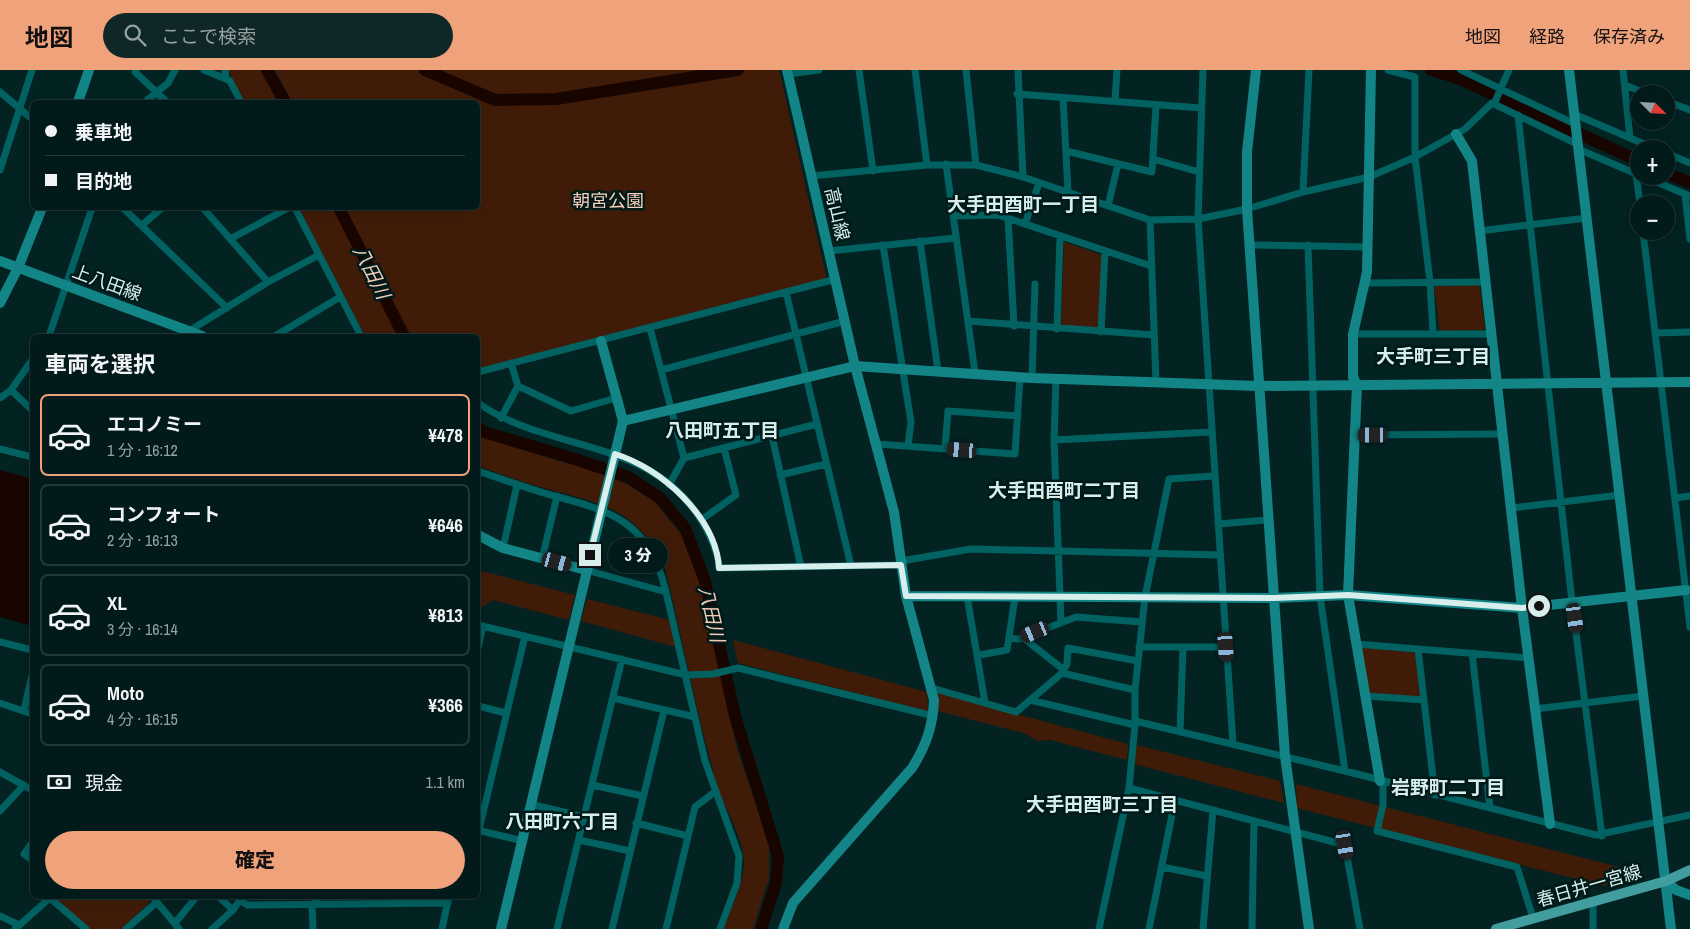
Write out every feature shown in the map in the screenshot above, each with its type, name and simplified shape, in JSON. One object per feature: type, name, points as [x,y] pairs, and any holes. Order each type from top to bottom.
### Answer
[{"type":"main road","name":"春日井一宮線","points":[[1496,929],[1666,881],[1690,870]]},
{"type":"street","points":[[0,170],[32,70]]},
{"type":"street","points":[[79,100],[89,70]]},
{"type":"street","points":[[136,70],[135,72],[165,100]]},
{"type":"street","points":[[147,100],[168,83],[176,70]]},
{"type":"street","points":[[204,70],[230,81],[240,100]]},
{"type":"street","points":[[225,70],[226,79]]},
{"type":"street","points":[[787,72],[819,70]]},
{"type":"street","points":[[859,70],[874,171]]},
{"type":"street","points":[[915,70],[927,165]]},
{"type":"street","points":[[966,70],[976,165]]},
{"type":"street","points":[[1018,70],[1017,94],[1023,177]]},
{"type":"street","points":[[1115,101],[1117,70]]},
{"type":"street","points":[[1203,70],[1198,219],[1233,744]]},
{"type":"street","points":[[1256,70],[1249,126],[1247,209],[1267,520],[1285,756],[1307,929]]},
{"type":"street","points":[[1303,192],[1309,70]]},
{"type":"street","points":[[1371,70],[1366,283],[1356,314],[1353,334],[1353,377],[1356,385],[1348,595],[1382,781],[1382,805],[1377,831],[1517,867],[1533,918]]},
{"type":"street","points":[[1388,70],[1415,77],[1415,157],[1430,282],[1433,334]]},
{"type":"street","points":[[1461,70],[1500,90],[1635,140]]},
{"type":"street","points":[[1569,70],[1666,881],[1670,929]]},
{"type":"street","points":[[1623,70],[1630,138]]},
{"type":"street","points":[[812,176],[927,165],[976,165],[1023,177],[1150,220],[1198,219],[1247,209],[1303,192],[1369,178],[1415,157],[1465,129],[1494,102],[1507,71]]},
{"type":"street","name":"高山線","points":[[787,72],[855,366],[894,512],[906,596],[932,688],[934,716]]},
{"type":"street","points":[[1625,85],[1630,87]]},
{"type":"street","points":[[0,92],[30,117]]},
{"type":"street","points":[[1017,94],[1201,108]]},
{"type":"street","points":[[1064,98],[1068,192]]},
{"type":"street","points":[[1494,102],[1518,116],[1630,171]]},
{"type":"street","points":[[1675,104],[1690,110]]},
{"type":"street","points":[[1066,150],[1152,172],[1156,105]]},
{"type":"street","points":[[1518,116],[1563,502],[1572,602],[1602,836]]},
{"type":"street","points":[[1456,134],[1472,161],[1478,231],[1512,508],[1522,608],[1550,824]]},
{"type":"street","points":[[1675,157],[1690,163]]},
{"type":"street","points":[[1153,159],[1199,172]]},
{"type":"street","points":[[946,164],[975,373]]},
{"type":"street","points":[[1108,206],[1118,164]]},
{"type":"street","points":[[1025,224],[1039,183]]},
{"type":"street","points":[[1664,185],[1688,195],[1690,239]]},
{"type":"street","points":[[0,303],[18,268],[41,210]]},
{"type":"street","points":[[51,334],[91,210]]},
{"type":"street","points":[[125,210],[227,308]]},
{"type":"street","points":[[142,226],[160,210]]},
{"type":"street","points":[[204,210],[268,282]]},
{"type":"street","points":[[230,239],[284,210]]},
{"type":"street","points":[[296,210],[360,334]]},
{"type":"street","points":[[953,216],[998,215],[1151,266]]},
{"type":"street","points":[[1008,218],[1014,326]]},
{"type":"street","points":[[1478,231],[1587,218]]},
{"type":"street","points":[[1150,220],[1156,382]]},
{"type":"street","points":[[1057,329],[1060,236]]},
{"type":"street","points":[[829,250],[956,238]]},
{"type":"street","points":[[1644,240],[1690,627]]},
{"type":"street","points":[[920,241],[938,371]]},
{"type":"street","points":[[884,245],[911,422],[908,446]]},
{"type":"street","points":[[1250,245],[1368,247]]},
{"type":"street","points":[[1308,245],[1320,596],[1344,771]]},
{"type":"street","points":[[1101,332],[1105,251]]},
{"type":"street","points":[[188,334],[268,282],[319,255]]},
{"type":"street","name":"上八田線","points":[[0,261],[66,285],[188,334]]},
{"type":"street","points":[[480,371],[836,279]]},
{"type":"street","points":[[1366,283],[1484,282]]},
{"type":"street","points":[[1032,378],[1035,284]]},
{"type":"street","points":[[786,292],[851,566]]},
{"type":"street","points":[[278,334],[340,297]]},
{"type":"street","points":[[662,370],[845,321]]},
{"type":"street","points":[[968,321],[1033,328],[1154,335]]},
{"type":"street","points":[[650,328],[684,458],[669,485]]},
{"type":"street","points":[[1655,333],[1690,332]]},
{"type":"street","points":[[1353,334],[1491,334]]},
{"type":"street","points":[[501,929],[567,646],[623,421],[601,341]]},
{"type":"street","points":[[0,398],[11,390],[30,363]]},
{"type":"street","points":[[501,418],[518,386],[511,363]]},
{"type":"street","points":[[623,421],[855,366],[1032,378],[1258,386],[1690,382]]},
{"type":"street","points":[[877,444],[1015,454],[1020,377]]},
{"type":"street","points":[[1056,379],[1054,440],[1061,622]]},
{"type":"street","points":[[518,386],[571,410],[616,398]]},
{"type":"street","points":[[11,390],[30,408]]},
{"type":"street","points":[[480,404],[501,418],[615,454],[640,464],[682,495],[701,520],[714,548],[719,568],[801,568],[901,563],[971,549],[1220,555]]},
{"type":"street","points":[[945,449],[948,411],[1018,416]]},
{"type":"street","points":[[684,458],[817,424]]},
{"type":"street","points":[[1054,440],[1211,432]]},
{"type":"street","points":[[1355,435],[1502,434]]},
{"type":"street","points":[[772,436],[801,568]]},
{"type":"street","points":[[701,520],[736,495],[724,448]]},
{"type":"street","points":[[0,449],[30,456]]},
{"type":"street","points":[[780,475],[826,464]]},
{"type":"street","points":[[480,472],[517,485],[602,510],[622,520],[644,540],[652,552],[662,572],[704,761],[735,840],[740,863],[737,883],[720,929]]},
{"type":"street","points":[[1099,929],[1129,788],[1135,723],[1135,690],[1145,597],[1169,479],[1214,476]]},
{"type":"street","points":[[503,548],[517,485]]},
{"type":"street","points":[[1512,508],[1620,494]]},
{"type":"street","points":[[542,558],[557,496]]},
{"type":"street","points":[[1675,498],[1690,496]]},
{"type":"street","points":[[1218,524],[1267,520]]},
{"type":"street","points":[[480,536],[503,548],[666,592]]},
{"type":"street","points":[[1680,544],[1690,543]]},
{"type":"street","points":[[906,596],[1274,598],[1348,595],[1522,608],[1686,590]]},
{"type":"street","points":[[967,596],[986,703]]},
{"type":"street","points":[[979,655],[1007,650],[1015,597]]},
{"type":"street","points":[[1009,638],[1022,637],[1076,617],[1142,622]]},
{"type":"street","points":[[480,626],[686,675],[713,674],[738,668],[934,716],[922,753],[912,768],[793,903],[783,929]]},
{"type":"street","points":[[480,826],[525,636]]},
{"type":"street","points":[[1022,637],[1063,671],[1135,690]]},
{"type":"street","points":[[0,642],[30,650]]},
{"type":"street","points":[[1356,644],[1528,658]]},
{"type":"street","points":[[1139,647],[1226,647]]},
{"type":"street","points":[[1180,732],[1183,647]]},
{"type":"street","points":[[932,688],[1016,712],[1063,671],[1067,664],[1068,648],[1138,660]]},
{"type":"street","points":[[1418,649],[1435,795]]},
{"type":"street","points":[[1472,653],[1490,808]]},
{"type":"street","points":[[557,929],[622,659]]},
{"type":"street","points":[[24,710],[30,684]]},
{"type":"street","points":[[1366,696],[1424,700]]},
{"type":"street","points":[[1535,709],[1643,696]]},
{"type":"street","points":[[613,698],[695,717]]},
{"type":"street","points":[[1030,700],[1285,756],[1602,836],[1690,815]]},
{"type":"street","points":[[0,703],[30,713]]},
{"type":"street","points":[[480,706],[506,712]]},
{"type":"street","points":[[612,929],[664,710]]},
{"type":"street","points":[[0,772],[30,789]]},
{"type":"street","points":[[0,810],[24,785]]},
{"type":"street","points":[[592,785],[643,796]]},
{"type":"street","points":[[1129,788],[1345,845],[1360,929]]},
{"type":"street","points":[[666,929],[695,807],[716,791]]},
{"type":"street","points":[[1149,929],[1176,800]]},
{"type":"street","points":[[530,804],[584,817]]},
{"type":"street","points":[[1203,929],[1213,810]]},
{"type":"street","points":[[1252,929],[1254,821]]},
{"type":"street","points":[[636,823],[688,836]]},
{"type":"street","points":[[480,830],[523,841]]},
{"type":"street","points":[[579,840],[630,851]]},
{"type":"street","points":[[30,846],[24,854],[30,858]]},
{"type":"street","points":[[1162,867],[1207,876]]},
{"type":"street","points":[[1666,881],[1676,890],[1690,895]]},
{"type":"street","points":[[0,916],[17,927],[49,899]]},
{"type":"street","points":[[53,899],[86,929]]},
{"type":"street","points":[[126,929],[154,899],[177,926],[195,899]]},
{"type":"street","points":[[221,899],[234,910]]},
{"type":"street","points":[[212,929],[234,910],[240,899]]},
{"type":"street","points":[[242,899],[247,905],[312,906],[449,900],[442,929]]},
{"type":"street","points":[[313,929],[312,906],[317,899]]},
{"type":"street","points":[[378,904],[380,899]]},
{"type":"street","points":[[1592,902],[1594,929]]},
{"type":"green space","points":[[228,70],[263,70],[279,100],[244,100]]},
{"type":"green space","name":"朝宮公園","points":[[275,70],[779,70],[826,276],[824,279],[480,368],[480,334],[409,334],[346,210],[480,210],[480,100],[291,100]]},
{"type":"green space","points":[[300,210],[334,210],[400,334],[364,334]]},
{"type":"green space","points":[[1064,242],[1102,255],[1098,329],[1061,326]]},
{"type":"green space","points":[[1478,285],[1480,287],[1485,328],[1483,330],[1440,331],[1435,286]]},
{"type":"green space","points":[[480,434],[503,444],[600,473],[625,483],[655,502],[683,537],[699,577],[737,749],[769,843],[769,878],[753,929],[724,929],[742,877],[744,868],[743,850],[717,784],[665,568],[658,554],[641,530],[611,509],[592,501],[505,476],[480,467]]},
{"type":"green space","points":[[480,571],[575,595],[569,620],[493,600],[480,609]]},
{"type":"green space","points":[[587,599],[670,620],[676,647],[581,621]]},
{"type":"green space","points":[[733,640],[927,692],[928,709],[926,711],[738,663]]},
{"type":"green space","points":[[1363,647],[1416,653],[1420,695],[1418,697],[1370,693],[1361,650]]},
{"type":"green space","points":[[939,693],[1128,744],[1127,760],[1050,740],[1038,741],[1023,733],[938,711],[937,695]]},
{"type":"green space","points":[[1137,745],[1280,781],[1284,803],[1134,764]]},
{"type":"green space","points":[[1296,784],[1646,874],[1604,886],[1297,808]]},
{"type":"green space","points":[[57,899],[150,900],[121,929],[89,929],[56,901]]},
{"type":"shaded area","points":[[0,470],[30,478],[30,625],[0,617]]},
{"type":"waterway","name":"八田川","points":[[267,70],[284,100]]},
{"type":"waterway","points":[[425,70],[495,100],[556,99],[738,70]]},
{"type":"waterway","points":[[1431,70],[1455,77],[1630,157]]},
{"type":"waterway","points":[[1675,177],[1690,183]]},
{"type":"waterway","name":"八田川","points":[[340,210],[403,334]]},
{"type":"waterway","name":"八田川","points":[[480,429],[628,477],[660,498],[685,528],[705,581],[735,716],[778,856],[776,883],[761,929]]},
{"type":"district","name":"大手田酉町一丁目","points":[[1023,204]]},
{"type":"district","name":"大手町三丁目","points":[[1433,356]]},
{"type":"district","name":"八田町五丁目","points":[[722,430]]},
{"type":"district","name":"大手田酉町二丁目","points":[[1064,490]]},
{"type":"district","name":"岩野町二丁目","points":[[1448,787]]},
{"type":"district","name":"大手田酉町三丁目","points":[[1102,804]]},
{"type":"district","name":"八田町六丁目","points":[[562,821]]},
{"type":"route","points":[[590,555],[615,454],[640,464],[682,495],[709,534],[719,568],[901,565],[906,596],[1274,598],[1348,595],[1522,608],[1539,606]]}]
